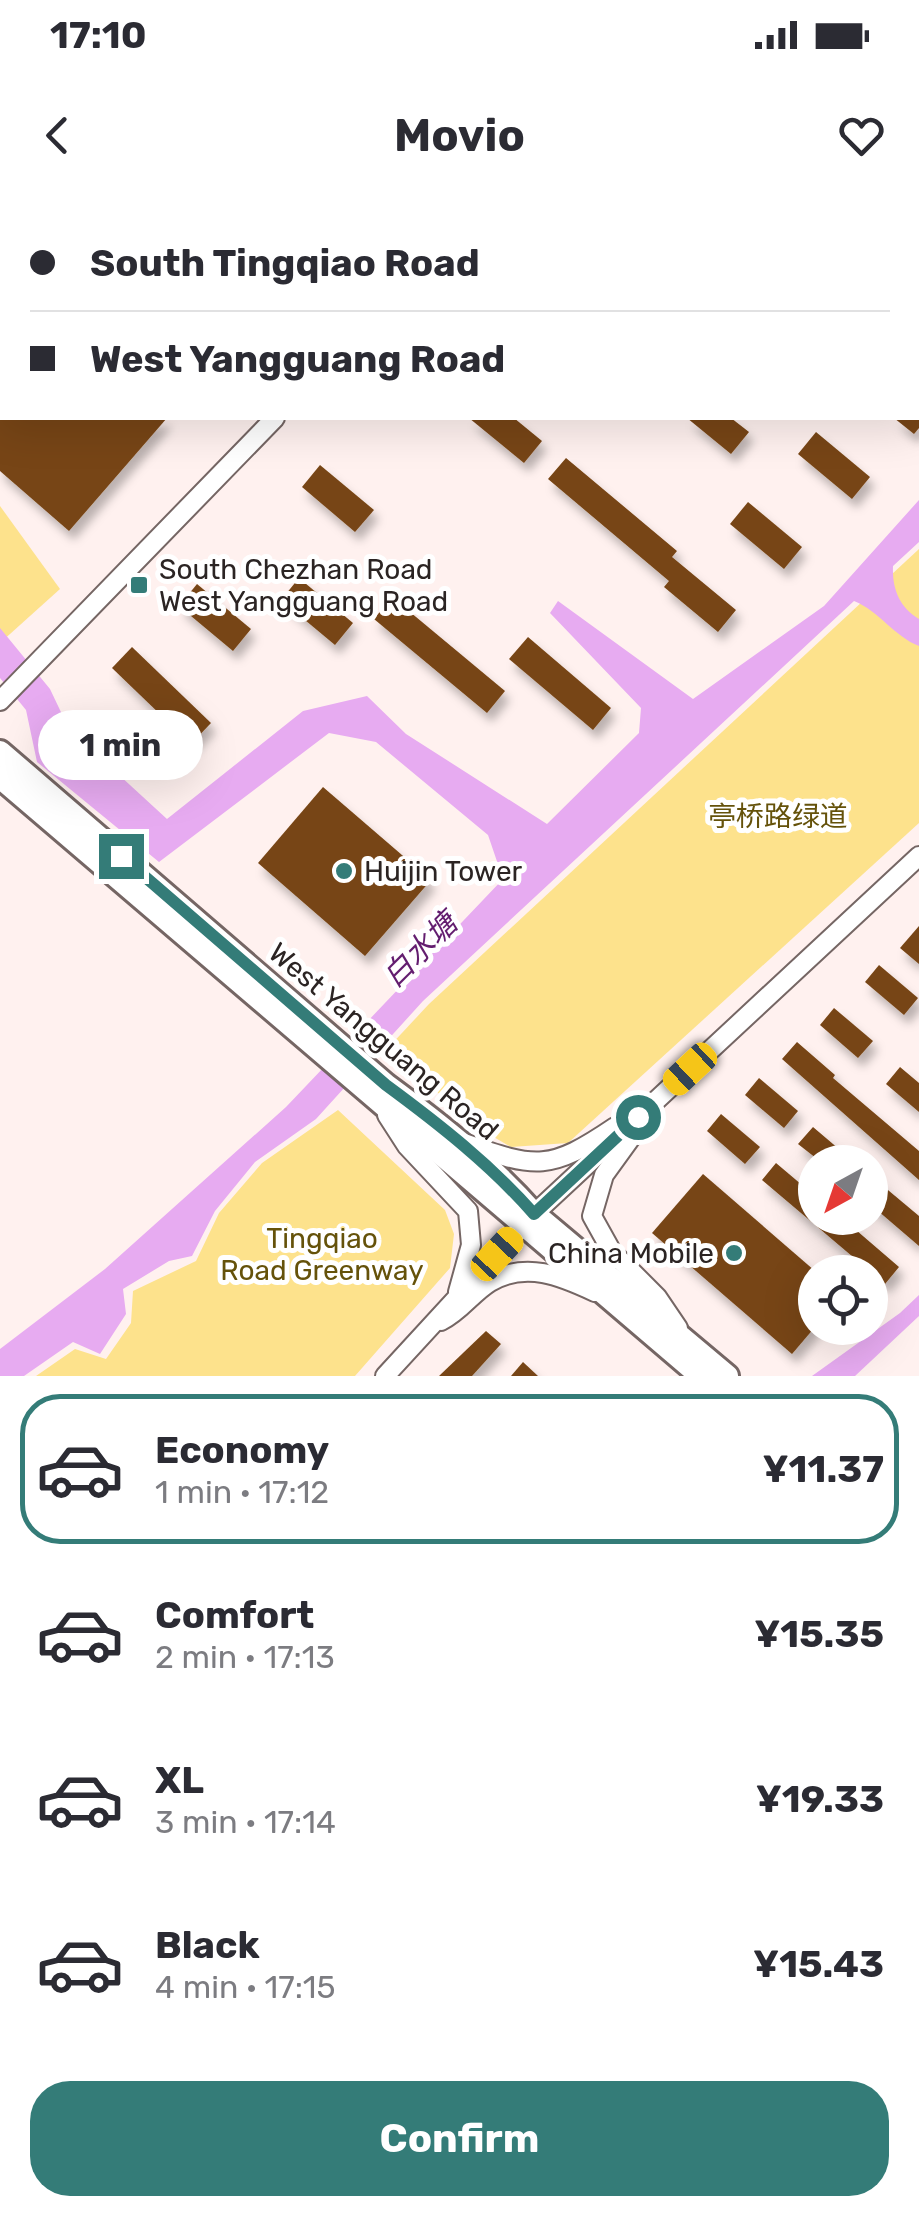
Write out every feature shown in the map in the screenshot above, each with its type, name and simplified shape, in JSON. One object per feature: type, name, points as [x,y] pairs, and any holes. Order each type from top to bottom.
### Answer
[{"type":"main road","name":"West Yangguang Road","points":[[0,752],[529,1220],[727,1376]]},
{"type":"main road","name":"West Yangguang Road","points":[[0,776],[314,1033]]},
{"type":"main road","name":"West Yangguang Road","points":[[381,1091],[456,1140],[510,1186],[529,1220],[608,1298],[701,1376]]},
{"type":"street","points":[[3,698],[273,420]]},
{"type":"street","points":[[385,1376],[529,1220],[919,856]]},
{"type":"street","points":[[381,1091],[407,1146],[468,1210],[470,1246],[456,1297]]},
{"type":"street","points":[[456,1140],[513,1160],[543,1163],[572,1156],[665,1092]]},
{"type":"street","points":[[665,1092],[604,1174],[592,1216],[612,1252],[656,1297],[686,1341]]},
{"type":"street","points":[[428,1329],[459,1312],[490,1282],[525,1270],[561,1276],[608,1298]]},
{"type":"green space","points":[[0,506],[60,589],[0,643]]},
{"type":"green space","name":"亭桥路绿道","points":[[919,549],[919,823],[568,1143],[511,1147],[480,1129],[387,1049],[429,1004]]},
{"type":"green space","name":"Tingqiao Road Greenway","points":[[338,1110],[445,1210],[454,1234],[450,1268],[355,1376],[36,1376],[75,1349],[106,1359],[131,1323],[133,1291],[196,1261],[219,1213],[262,1163]]},
{"type":"shaded area","points":[[919,500],[919,542],[893,566],[898,596],[919,619],[919,646],[854,601],[423,1001],[316,1119],[255,1162],[215,1211],[192,1256],[169,1261],[123,1289],[126,1314],[100,1354],[73,1342],[24,1376],[0,1376],[0,1349],[105,1269],[286,1107],[503,879],[488,835],[376,742],[329,733],[159,862],[37,762],[26,710],[0,678],[0,628],[50,689],[69,729],[167,819],[303,711],[367,696],[406,734],[547,824],[639,733],[641,708],[550,613],[558,601],[693,699],[824,606]]},
{"type":"shaded area","points":[[919,1295],[919,1316],[855,1376],[812,1376],[855,1345],[888,1345],[888,1322]]},
{"type":"building","points":[[0,420],[165,420],[69,531],[0,471]]},
{"type":"building","points":[[471,420],[516,420],[542,441],[524,463]]},
{"type":"building","points":[[689,420],[734,420],[749,432],[731,454]]},
{"type":"building","points":[[896,420],[919,420],[914,434]]},
{"type":"building","points":[[816,432],[870,477],[852,499],[798,454]]},
{"type":"building","points":[[566,458],[677,551],[672,557],[736,610],[718,632],[664,587],[669,581],[548,479]]},
{"type":"building","points":[[320,465],[374,510],[355,532],[302,487]]},
{"type":"building","points":[[748,502],[802,547],[784,569],[730,524]]},
{"type":"building","points":[[299,578],[353,623],[335,645],[281,600]]},
{"type":"building","points":[[197,584],[251,629],[233,651],[179,606]]},
{"type":"building","points":[[392,597],[505,691],[487,713],[374,619]]},
{"type":"building","points":[[528,637],[611,708],[593,730],[509,659]]},
{"type":"building","points":[[132,647],[211,723],[191,744],[112,668]]},
{"type":"building","name":"Huijin Tower","points":[[323,787],[431,880],[365,956],[258,863]]},
{"type":"building","points":[[919,926],[919,964],[900,948]]},
{"type":"building","points":[[879,965],[918,998],[904,1015],[865,982]]},
{"type":"building","points":[[834,1008],[873,1041],[858,1058],[820,1025]]},
{"type":"building","points":[[797,1042],[835,1075],[833,1078],[919,1151],[919,1180],[888,1153],[888,1145],[879,1145],[782,1059]]},
{"type":"building","points":[[900,1067],[919,1083],[919,1112],[886,1084]]},
{"type":"building","points":[[759,1078],[798,1111],[784,1128],[745,1095]]},
{"type":"building","points":[[721,1114],[760,1147],[745,1164],[707,1131]]},
{"type":"building","points":[[813,1127],[835,1145],[799,1145]]},
{"type":"building","points":[[776,1163],[798,1182],[798,1210],[762,1180]]},
{"type":"building","name":"China Mobile","points":[[703,1174],[798,1256],[800,1345],[792,1354],[652,1233]]},
{"type":"building","points":[[888,1190],[919,1216],[919,1246],[888,1219]]},
{"type":"building","points":[[827,1235],[862,1235],[885,1255],[851,1255]]},
{"type":"building","points":[[888,1258],[899,1267],[888,1280]]},
{"type":"building","points":[[486,1331],[501,1344],[472,1376],[439,1376]]},
{"type":"building","points":[[523,1362],[538,1376],[511,1376]]},
{"type":"place","name":"South Chezhan Road West Yangguang Road","points":[[139,585]]},
{"type":"place","name":"Huijin Tower","points":[[344,871]]},
{"type":"place","name":"China Mobile","points":[[734,1253]]},
{"type":"route","points":[[121,856],[386,1085],[432,1118],[510,1186],[534,1214],[638,1117]]},
{"type":"water label","name":"白水塘","points":[[420,950]]}]
